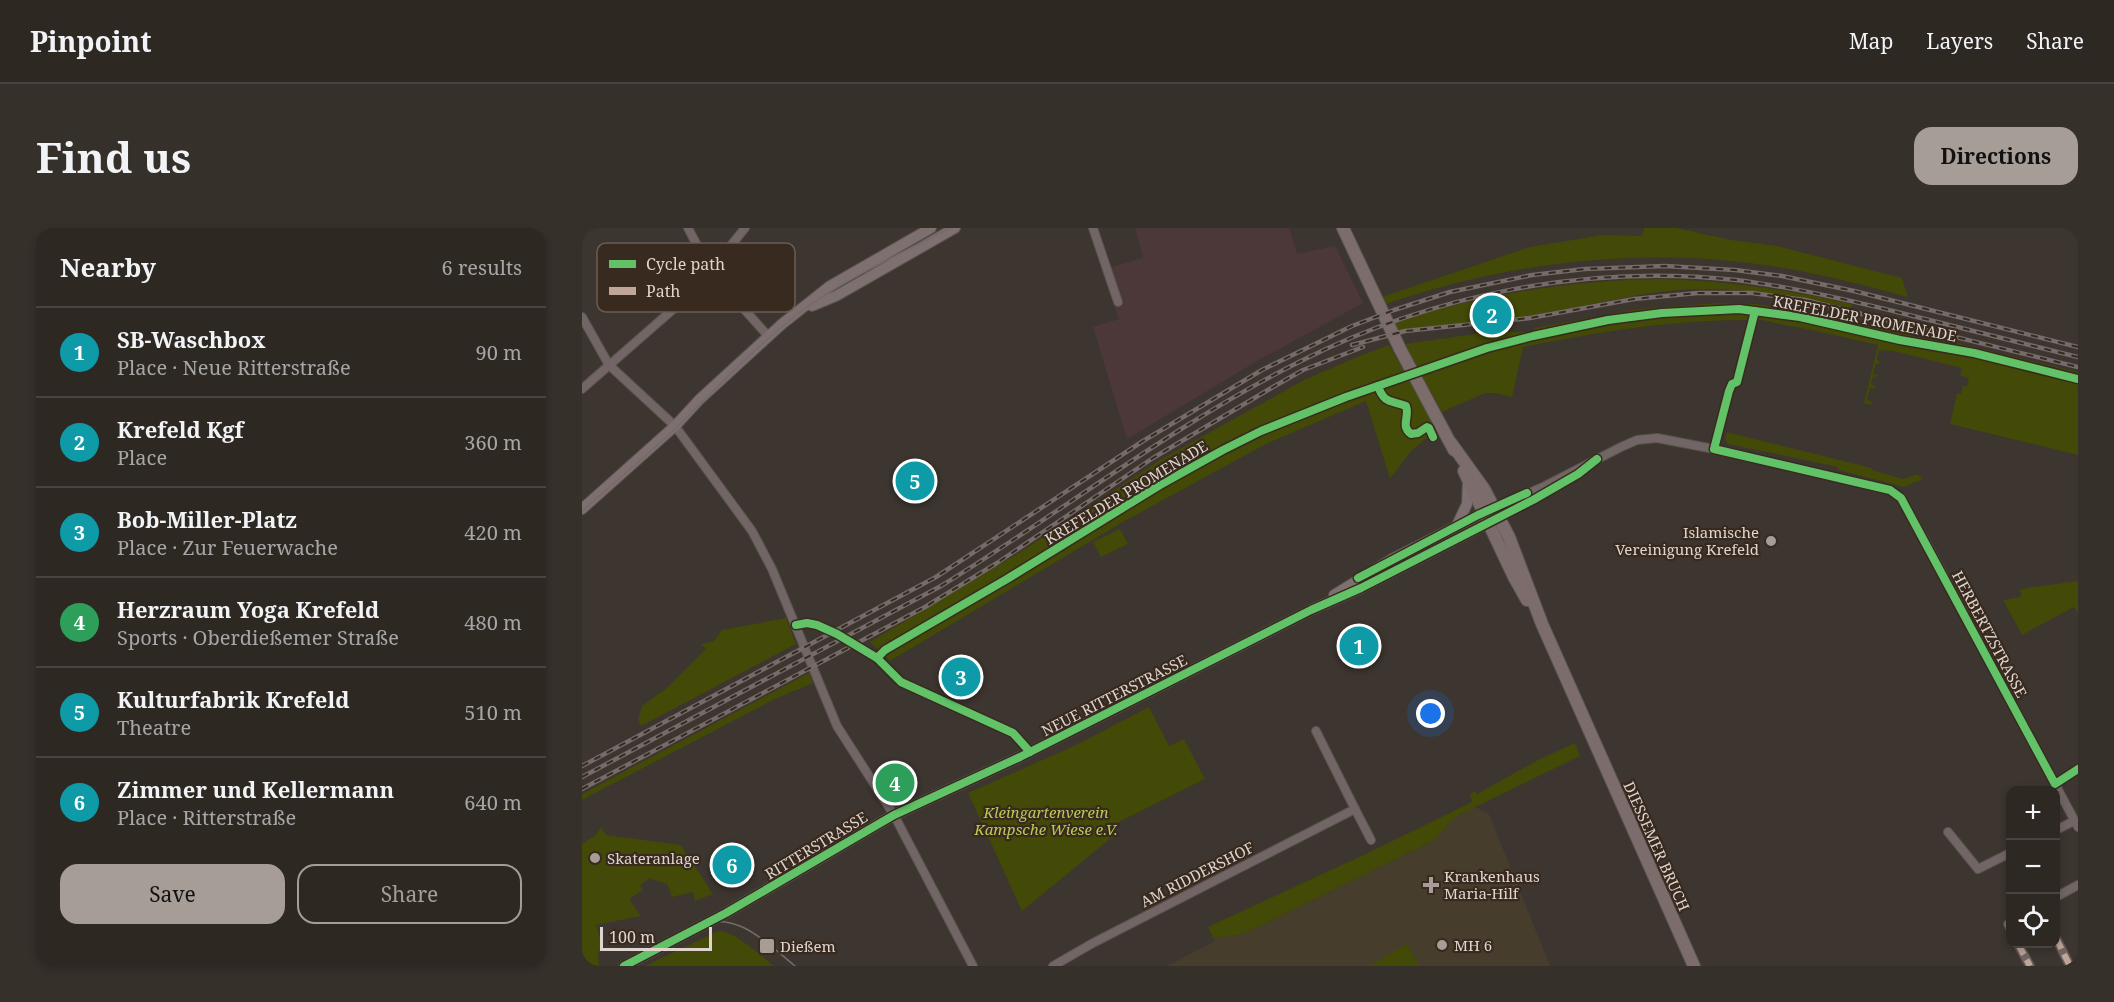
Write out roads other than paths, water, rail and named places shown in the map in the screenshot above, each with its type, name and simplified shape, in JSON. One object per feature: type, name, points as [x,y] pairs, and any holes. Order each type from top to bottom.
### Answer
[{"type":"main road","points":[[582,509],[675,426],[700,399],[768,336],[830,286],[930,228]]},
{"type":"main road","points":[[801,310],[836,296],[943,231],[956,228]]},
{"type":"main road","points":[[1343,228],[1400,349],[1468,479],[1492,515]]},
{"type":"main road","points":[[1451,443],[1484,489],[1492,515]]},
{"type":"main road","points":[[1456,526],[1467,504],[1468,479]]},
{"type":"main road","name":"NEUE RITTERSTRASSE","points":[[1311,610],[1357,579],[1456,526],[1492,515]]},
{"type":"main road","name":"NEUE RITTERSTRASSE","points":[[894,815],[1030,752],[1311,610],[1361,588],[1492,515]]},
{"type":"main road","name":"DIESSEMER BRUCH","points":[[1492,515],[1514,577],[1542,624],[1694,966]]},
{"type":"main road","name":"RITTERSTRASSE","points":[[624,966],[719,917],[894,815]]},
{"type":"street","points":[[688,228],[696,243]]},
{"type":"street","points":[[733,243],[745,228]]},
{"type":"street","points":[[1093,228],[1118,302]]},
{"type":"street","points":[[582,389],[670,312]]},
{"type":"street","points":[[747,312],[768,336]]},
{"type":"street","points":[[582,317],[609,365],[675,426],[752,531],[772,569],[837,726],[894,815],[973,966]]},
{"type":"street","points":[[582,337],[593,335]]},
{"type":"street","name":"HERBERTZSTRASSE","points":[[1492,515],[1578,474],[1597,459],[1637,440],[1657,438],[1890,490],[1901,498],[2076,824],[2060,829]]},
{"type":"street","points":[[796,625],[807,623],[817,625],[837,634],[876,658],[901,682],[1013,733],[1030,752]]},
{"type":"street","points":[[1316,731],[1371,840]]},
{"type":"street","points":[[2055,784],[2078,769]]},
{"type":"street","name":"AM RIDDERSHOF","points":[[1053,966],[1093,943],[1355,809]]},
{"type":"street","points":[[1948,832],[1978,869],[2006,855]]},
{"type":"street","points":[[2060,894],[2078,885]]},
{"type":"street","points":[[2060,947],[2070,966]]},
{"type":"street","points":[[2021,948],[2030,966]]},
{"type":"tram line","points":[[582,511],[664,439],[782,326],[817,300],[854,278],[950,228]]},
{"type":"tram line","points":[[620,966],[701,925],[714,922],[727,922],[752,932],[795,966]]},
{"type":"railway","points":[[582,766],[936,577],[1143,441],[1262,370],[1352,326],[1450,292],[1532,275],[1585,269],[1665,266],[1735,270],[1782,276],[1854,291],[2078,347]]},
{"type":"railway","points":[[582,777],[941,586],[1163,440],[1254,386],[1352,338],[1404,318],[1458,302],[1512,289],[1624,276],[1680,276],[1736,280],[1842,299],[2078,357]]},
{"type":"railway","points":[[1352,345],[1405,331],[1530,318],[1634,299],[1698,293],[1752,293],[1805,300],[2078,367]]},
{"type":"railway","points":[[582,789],[925,607],[997,563],[1153,458],[1303,370],[1363,347]]},
{"type":"place","name":"Krefeld Kgf","points":[[1492,315]]},
{"type":"place","name":"Kulturfabrik Krefeld","points":[[915,481]]},
{"type":"place","name":"Islamische Vereinigung Krefeld","points":[[1771,541]]},
{"type":"place","name":"SB-Waschbox","points":[[1359,646]]},
{"type":"place","name":"Bob-Miller-Platz","points":[[961,677]]},
{"type":"place","name":"Herzraum Yoga Krefeld","points":[[895,783]]},
{"type":"place","name":"Skateranlage","points":[[595,858]]},
{"type":"place","name":"Zimmer und Kellermann","points":[[732,865]]},
{"type":"place","name":"Krankenhaus Maria-Hilf","points":[[1431,885]]},
{"type":"place","name":"MH 6","points":[[1442,945]]},
{"type":"place","name":"Dießem","points":[[767,946]]},
{"type":"park label","name":"Kleingartenverein Kampsche Wiese e.V.","points":[[1046,820]]}]
